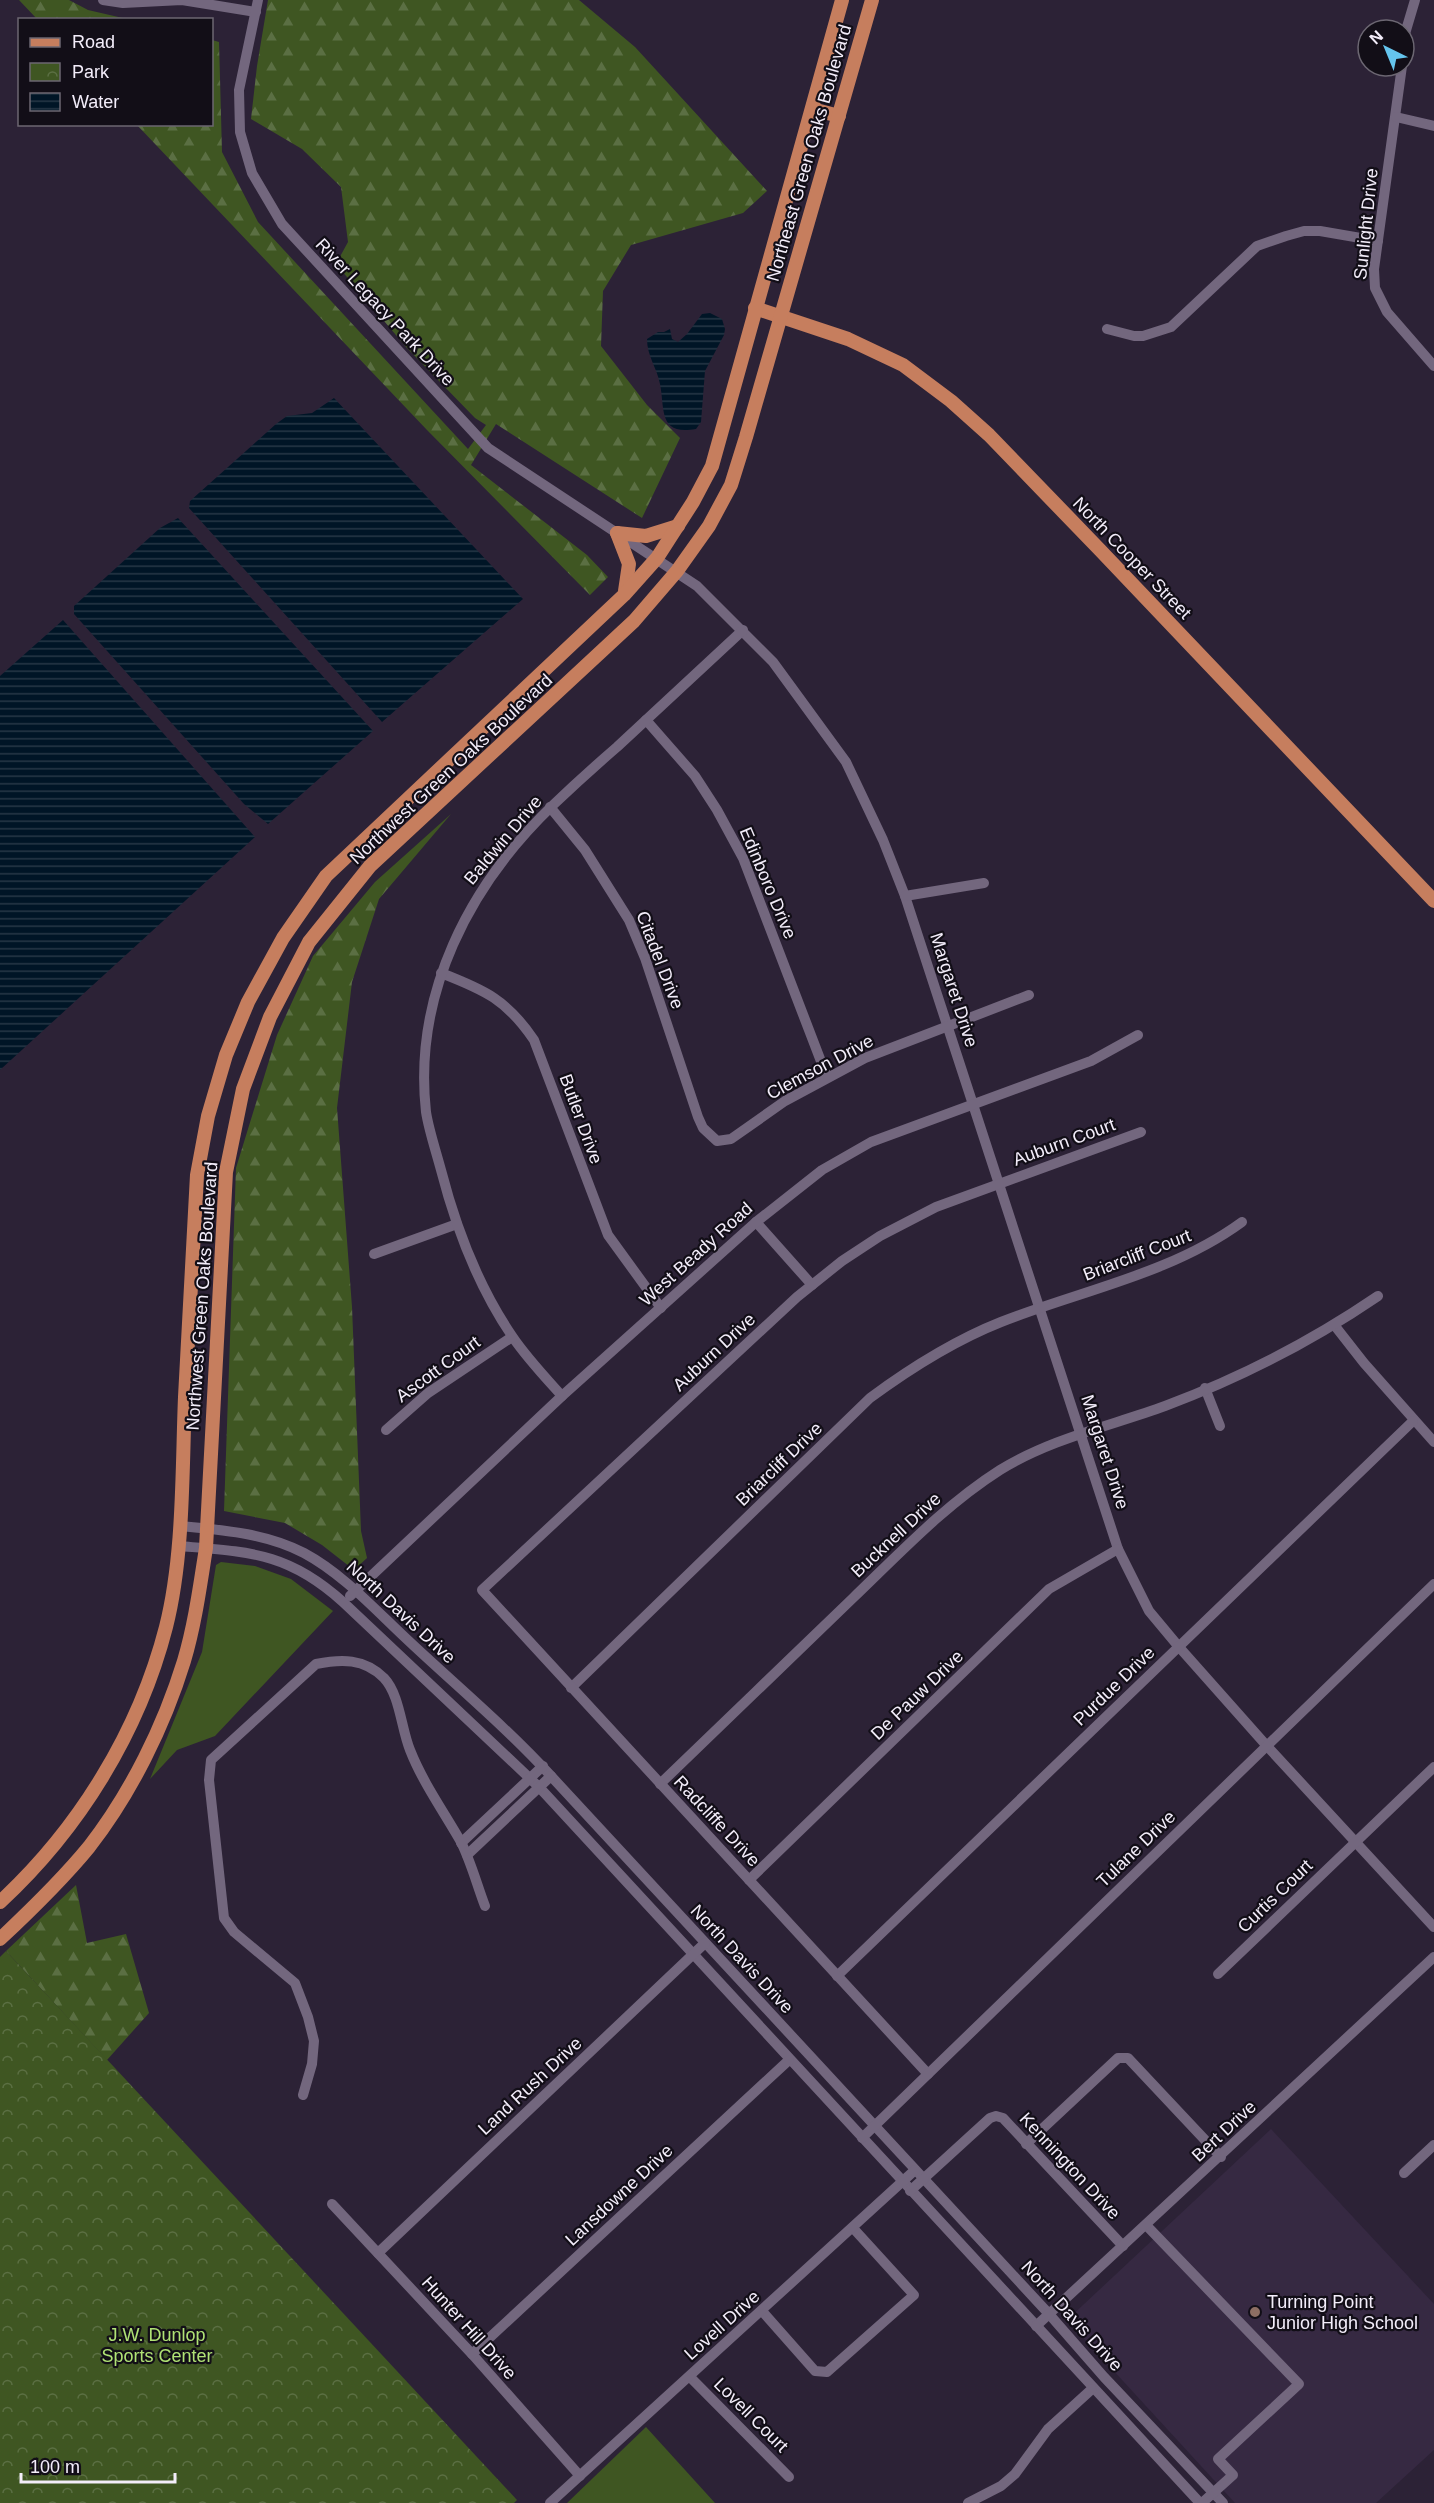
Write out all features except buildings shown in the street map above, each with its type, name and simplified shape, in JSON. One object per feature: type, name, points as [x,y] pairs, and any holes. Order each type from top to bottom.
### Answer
[{"type":"main road","name":"Northeast Green Oaks Boulevard","points":[[755,308],[842,0]]},
{"type":"main road","name":"Northeast Green Oaks Boulevard","points":[[780,316],[872,0]]},
{"type":"main road","points":[[812,109],[839,116]]},
{"type":"main road","name":"North Cooper Street","points":[[755,308],[848,339],[903,365],[951,401],[989,435],[1434,901]]},
{"type":"main road","name":"Northwest Green Oaks Boulevard","points":[[0,1902],[49,1852],[102,1778],[138,1709],[166,1626],[179,1546],[197,1175],[208,1116],[220,1075],[248,1002],[283,938],[326,876],[624,595],[657,558],[712,466],[755,308]]},
{"type":"main road","name":"Northwest Green Oaks Boulevard","points":[[0,1939],[63,1877],[89,1846],[118,1805],[145,1757],[168,1706],[185,1660],[206,1548],[226,1172],[243,1089],[270,1017],[309,942],[370,866],[634,621],[677,571],[710,526],[731,485],[780,316]]},
{"type":"main road","points":[[624,595],[629,564],[617,533],[646,536],[678,526]]},
{"type":"street","points":[[103,0],[123,3],[182,0],[255,12]]},
{"type":"street","name":"River Legacy Park Drive","points":[[258,0],[239,90],[240,132],[252,173],[282,224],[488,448],[657,558]]},
{"type":"street","points":[[1410,18],[1415,0]]},
{"type":"street","name":"Sunlight Drive","points":[[1401,78],[1378,241],[1375,288],[1387,312],[1434,366]]},
{"type":"street","points":[[1396,117],[1434,126]]},
{"type":"street","points":[[1107,328],[1134,336],[1143,336],[1171,327],[1257,246],[1286,236],[1304,231],[1320,231],[1378,241]]},
{"type":"street","name":"Margaret Drive","points":[[657,558],[697,585],[773,662],[846,762],[883,840],[905,896],[1118,1549],[1149,1611],[1266,1745],[1434,1927]]},
{"type":"street","name":"Baldwin Drive","points":[[562,1396],[512,1337],[474,1266],[457,1224],[426,1114],[426,1035],[448,951],[479,892],[510,852],[550,807],[743,630]]},
{"type":"street","name":"Edinboro Drive","points":[[646,720],[695,776],[717,810],[743,858],[827,1077]]},
{"type":"street","name":"Citadel Drive","points":[[550,807],[585,850],[629,920],[645,958],[698,1117],[703,1128],[712,1138]]},
{"type":"street","points":[[905,896],[984,883]]},
{"type":"street","name":"Butler Drive","points":[[441,973],[470,984],[498,999],[524,1025],[534,1040],[608,1235],[661,1308]]},
{"type":"street","name":"Clemson Drive","points":[[712,1138],[717,1142],[731,1139],[786,1101],[865,1058],[1029,995]]},
{"type":"street","name":"West Beady Road","points":[[343,1602],[562,1396],[756,1221],[822,1170],[871,1142],[1091,1061],[1138,1035]]},
{"type":"street","name":"Auburn Court","points":[[999,1183],[1141,1132]]},
{"type":"street","name":"Auburn Drive","points":[[482,1590],[812,1285],[842,1261],[880,1236],[936,1206],[999,1183]]},
{"type":"street","points":[[756,1221],[812,1285]]},
{"type":"street","name":"Briarcliff Court","points":[[1040,1308],[1193,1253],[1242,1222]]},
{"type":"street","points":[[374,1254],[457,1224]]},
{"type":"street","name":"Bucknell Drive","points":[[660,1784],[949,1508],[1002,1469],[1062,1440],[1167,1405],[1293,1349],[1335,1326],[1378,1296]]},
{"type":"street","name":"Briarcliff Drive","points":[[571,1688],[870,1398],[917,1363],[958,1340],[1001,1321],[1040,1308]]},
{"type":"street","points":[[1335,1326],[1364,1364],[1434,1442]]},
{"type":"street","name":"Ascott Court","points":[[386,1430],[428,1393],[512,1337]]},
{"type":"street","points":[[1205,1388],[1220,1426]]},
{"type":"street","name":"Purdue Drive","points":[[837,1976],[1413,1421]]},
{"type":"street","name":"North Davis Drive","points":[[180,1526],[269,1539],[303,1552],[337,1574],[543,1766],[1049,2314],[1104,2377],[1223,2503]]},
{"type":"street","name":"North Davis Drive","points":[[179,1546],[265,1555],[296,1568],[327,1587],[539,1787],[1092,2389],[1201,2503]]},
{"type":"street","name":"De Pauw Drive","points":[[749,1880],[1049,1589],[1118,1549]]},
{"type":"street","name":"Tulane Drive","points":[[862,2138],[1434,1584]]},
{"type":"street","name":"Radcliffe Drive","points":[[482,1590],[928,2074]]},
{"type":"street","points":[[303,2095],[312,2064],[314,2041],[295,1983],[234,1932],[224,1918],[209,1780],[211,1760],[316,1664],[334,1660],[352,1660],[371,1668],[384,1678],[391,1689],[410,1751],[467,1854],[485,1906]]},
{"type":"street","points":[[461,1843],[543,1766]]},
{"type":"street","name":"Curtis Court","points":[[1218,1974],[1354,1841],[1434,1767]]},
{"type":"street","points":[[467,1854],[551,1776]]},
{"type":"street","name":"Land Rush Drive","points":[[378,2253],[705,1943]]},
{"type":"street","name":"Bert Drive","points":[[1036,2326],[1221,2157],[1434,1957]]},
{"type":"street","points":[[1026,2144],[1119,2058],[1128,2058],[1221,2157]]},
{"type":"street","name":"Lansdowne Drive","points":[[472,2354],[789,2060]]},
{"type":"street","name":"Kennington Drive","points":[[910,2191],[919,2175],[996,2115],[1003,2118],[1123,2246]]},
{"type":"street","points":[[1404,2173],[1434,2145]]},
{"type":"street","name":"Lovell Drive","points":[[550,2503],[902,2182],[919,2175]]},
{"type":"street","name":"Hunter Hill Drive","points":[[332,2204],[472,2354],[580,2476]]},
{"type":"street","name":"Kennington Drive","points":[[1146,2225],[1299,2384],[1218,2459],[1233,2475],[1213,2493]]},
{"type":"street","points":[[762,2311],[815,2371],[827,2372],[914,2295],[853,2228]]},
{"type":"street","name":"Lovell Court","points":[[690,2377],[789,2477]]},
{"type":"street","points":[[968,2503],[1001,2486],[1015,2474],[1047,2429],[1092,2389]]},
{"type":"street","points":[[1201,2503],[1213,2493]]},
{"type":"shaded area","name":"Turning Point Junior High School","points":[[1271,2129],[1434,2304],[1434,2450],[1376,2503],[1235,2503],[1067,2320]]},
{"type":"green space","points":[[19,0],[69,0],[88,10],[123,18],[36,18]]},
{"type":"green space","points":[[268,0],[579,0],[635,47],[767,191],[743,213],[631,245],[603,291],[601,346],[647,405],[680,438],[642,518],[496,424],[471,465],[587,555],[608,577],[590,595],[427,430],[138,126],[213,126],[213,40],[219,42],[222,152],[258,222],[468,449],[486,425],[475,418],[406,347],[336,264],[348,242],[341,187],[302,149],[251,119]]},
{"type":"green space","points":[[451,814],[379,899],[352,982],[337,1108],[352,1307],[361,1531],[367,1558],[354,1570],[322,1545],[285,1523],[224,1511],[236,1168],[277,1035],[313,956],[375,882]]},
{"type":"green space","points":[[221,1562],[255,1566],[291,1579],[333,1611],[215,1736],[177,1750],[150,1779],[202,1652],[216,1565]]},
{"type":"green space","points":[[76,1885],[87,1943],[126,1934],[149,2013],[107,2060],[6,1951]]},
{"type":"green space","name":"J.W. Dunlop Sports Center","points":[[6,1951],[517,2500],[514,2503],[0,2503],[0,1957]]},
{"type":"green space","points":[[646,2427],[715,2503],[567,2503]]},
{"type":"water","points":[[710,313],[722,319],[725,329],[705,371],[701,422],[696,429],[675,428],[666,418],[660,384],[647,339],[658,332],[670,329],[672,339],[678,342],[702,314]]},
{"type":"water","points":[[334,398],[523,599],[382,722],[189,508],[190,501],[276,424],[287,416],[312,413]]},
{"type":"water","points":[[178,518],[373,731],[268,824],[244,804],[74,614],[74,606],[160,528]]},
{"type":"water","points":[[63,620],[255,837],[0,1070],[0,676]]},
{"type":"place","name":"Turning Point Junior High School","points":[[1255,2312]]}]
